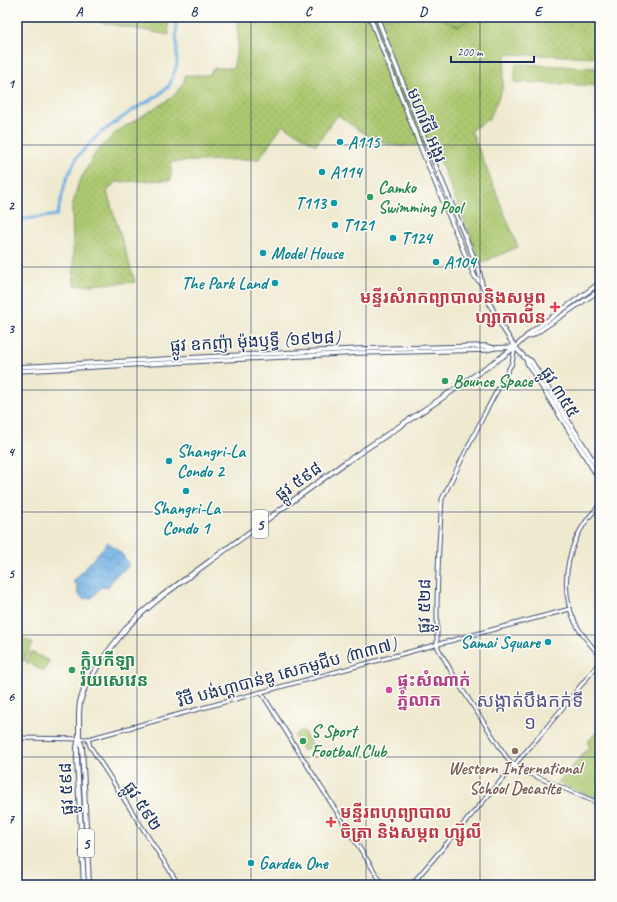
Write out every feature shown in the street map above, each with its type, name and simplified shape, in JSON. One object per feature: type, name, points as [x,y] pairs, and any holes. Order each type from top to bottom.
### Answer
[{"type":"main road","name":"មហាវិថី អង្គរ","points":[[370,17],[423,153],[464,252],[476,277],[482,284]]},
{"type":"main road","name":"មហាវិថី អង្គរ","points":[[377,17],[430,152],[479,270],[482,284],[494,312],[507,336],[515,347]]},
{"type":"main road","points":[[380,40],[385,38]]},
{"type":"main road","points":[[515,347],[530,332],[600,283]]},
{"type":"main road","points":[[526,337],[533,336],[600,290]]},
{"type":"main road","name":"ផ្លូវ ឧកញ៉ា ម៉ុងឫទ្ធី (១៩២៨)","points":[[17,367],[372,351],[486,350],[515,347]]},
{"type":"main road","name":"ផ្លូវ ៣៥៥","points":[[515,347],[531,361],[600,472]]},
{"type":"main road","name":"ផ្លូវ ៥៩៨","points":[[84,885],[77,759],[80,702],[85,687],[103,658],[128,626],[162,596],[346,462],[515,347]]},
{"type":"main road","name":"ផ្លូវ ឧកញ៉ា ម៉ុងឫទ្ធី (១៩២៨)","points":[[17,371],[372,351]]},
{"type":"main road","name":"ផ្លូវ ៣៥៥","points":[[526,358],[528,364],[600,480]]},
{"type":"main road","name":"ផ្លូវ ៥៩៨","points":[[79,739],[82,747],[88,885]]},
{"type":"street","name":"ផ្លូវ ៥២៨","points":[[515,347],[512,363],[484,413],[442,500],[437,602],[437,644],[458,683],[513,765],[519,770],[600,804]]},
{"type":"street","points":[[600,505],[586,521],[578,534],[570,552],[566,577],[570,609],[575,622],[580,631],[600,656]]},
{"type":"street","name":"វិថី បង់ហ្គាបាន់ឌូ សេកមូជីប (៣៣៧)","points":[[17,738],[88,739],[570,609]]},
{"type":"street","points":[[411,885],[600,662]]},
{"type":"street","points":[[261,692],[383,885]]},
{"type":"street","name":"ផ្លូវ ៥៩២","points":[[88,739],[90,746],[179,885]]},
{"type":"green space","points":[[73,17],[168,17],[169,35]]},
{"type":"green space","points":[[237,17],[600,17],[600,57],[506,54],[502,90],[489,119],[471,130],[518,247],[481,263],[433,143],[402,146],[384,143],[352,126],[338,115],[316,145],[283,125],[259,159],[171,162],[171,180],[115,182],[107,192],[135,282],[74,286],[72,208],[78,184],[96,152],[116,132],[173,97],[184,82],[185,75],[209,75],[214,68],[233,68],[238,44]]},
{"type":"green space","points":[[436,17],[475,17],[458,26]]},
{"type":"green space","points":[[516,64],[599,68],[600,86],[514,82]]},
{"type":"green space","points":[[17,636],[33,643],[24,661],[17,658]]},
{"type":"green space","points":[[31,652],[49,661],[44,671],[26,662]]},
{"type":"green space","points":[[600,727],[600,800],[558,783],[590,746],[587,743]]},
{"type":"green space","name":"S Sport Football Club","points":[[303,730],[312,746],[303,751],[294,736]]},
{"type":"water","points":[[108,542],[123,555],[129,566],[115,576],[108,587],[101,587],[92,598],[83,599],[78,594],[77,584],[73,582]]},
{"type":"waterway","points":[[17,220],[57,215],[66,180],[77,157],[99,134],[133,110],[157,96],[169,86],[177,65],[176,17]]},
{"type":"place","name":"A115","points":[[340,142]]},
{"type":"place","name":"A114","points":[[322,172]]},
{"type":"place","name":"Camko Swimming Pool","points":[[370,197]]},
{"type":"place","name":"T113","points":[[334,203]]},
{"type":"place","name":"T121","points":[[335,225]]},
{"type":"place","name":"T124","points":[[393,238]]},
{"type":"place","name":"Model House","points":[[263,253]]},
{"type":"place","name":"A104","points":[[436,262]]},
{"type":"place","name":"The Park Land","points":[[275,283]]},
{"type":"place","name":"មន្ទីរសំរាកព្យាបាលនិងសម្ភព ហ្សាកាលីន","points":[[555,307]]},
{"type":"place","name":"Bounce Space","points":[[445,381]]},
{"type":"place","name":"Shangri-La Condo 2","points":[[169,461]]},
{"type":"place","name":"Shangri-La Condo 1","points":[[186,491]]},
{"type":"place","name":"Samai Square","points":[[548,642]]},
{"type":"place","name":"ក្លិបកីឡា រ៉យសេវេន","points":[[72,670]]},
{"type":"place","name":"ផ្ទះសំណាក់ ភ្នំលាភ","points":[[389,690]]},
{"type":"place","name":"S Sport Football Club","points":[[303,741]]},
{"type":"place","name":"Western International School Decaslte","points":[[515,751]]},
{"type":"place","name":"មន្ទីរពហុព្យាបាល ចិត្រា និងសម្ភព ហ្ស៊ូលី","points":[[331,822]]},
{"type":"place","name":"Garden One","points":[[251,863]]},
{"type":"district","name":"សង្កាត់បឹងកក់ទី ១","points":[[530,711]]}]
